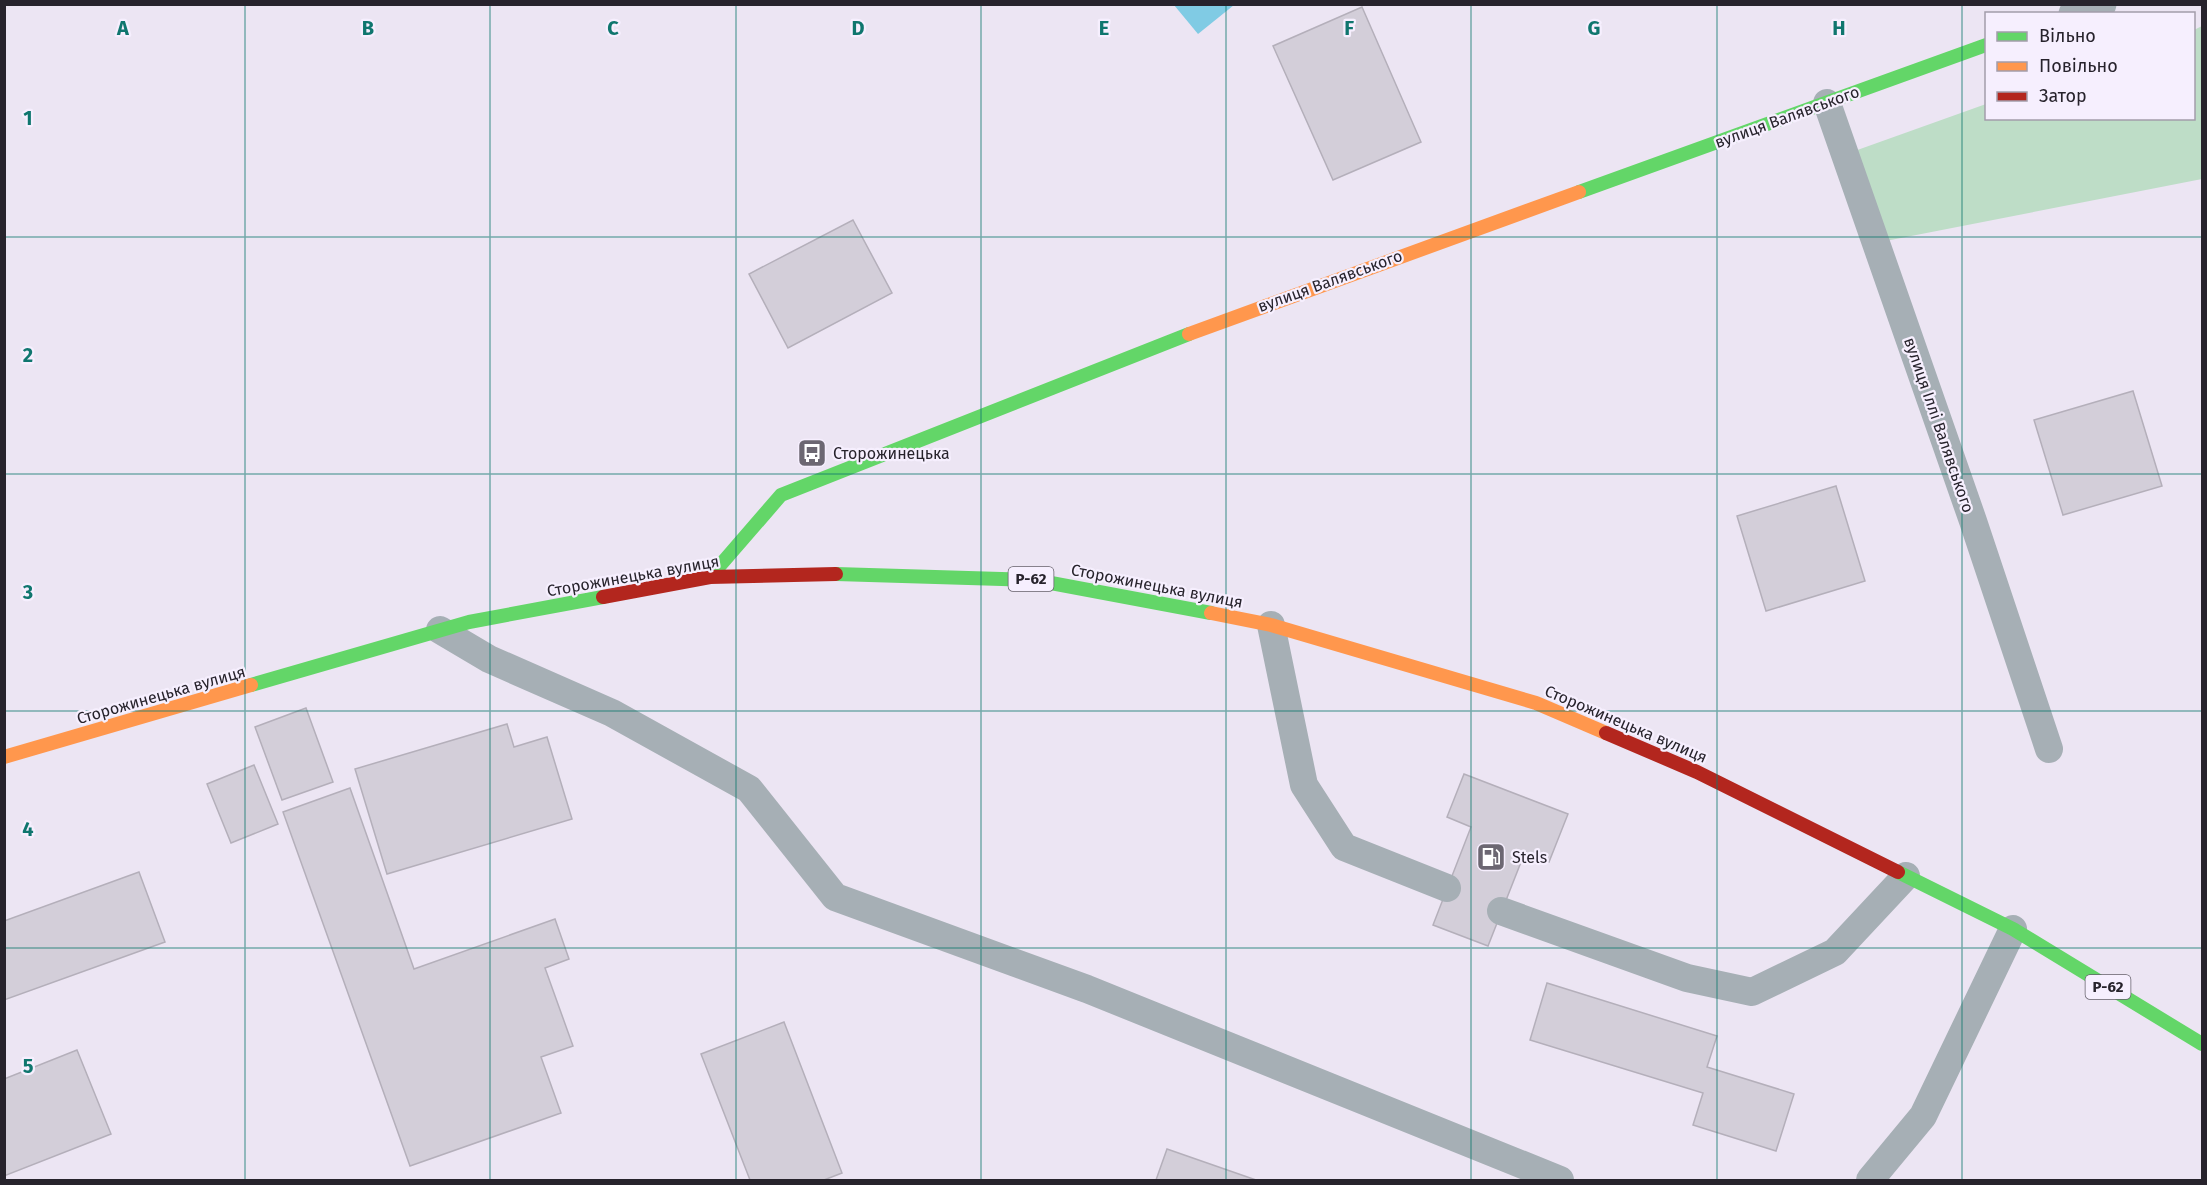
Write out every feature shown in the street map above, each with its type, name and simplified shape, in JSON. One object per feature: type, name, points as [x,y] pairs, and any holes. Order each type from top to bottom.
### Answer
[{"type":"main road","name":"вулиця Валявського","points":[[710,578],[781,495],[1226,319],[1985,45]]},
{"type":"main road","name":"Сторожинецька вулиця","points":[[4,757],[469,622],[710,578],[826,574],[1035,579],[1271,625],[1536,703],[1697,772],[2013,929]]},
{"type":"main road","name":"Р-62","points":[[2013,929],[2202,1044]]},
{"type":"street","points":[[2080,12],[2100,4]]},
{"type":"lane","name":"вулиця Іллі Валявського","points":[[1827,103],[1969,510],[2049,749]]},
{"type":"lane","points":[[1271,625],[1304,785],[1338,838],[1344,846],[1447,888]]},
{"type":"lane","points":[[440,630],[489,659],[612,713],[749,789],[835,897],[1087,989],[1560,1180]]},
{"type":"lane","points":[[1501,911],[1688,978],[1752,992],[1835,952],[1906,876]]},
{"type":"lane","points":[[1870,1180],[1923,1116],[2013,929]]},
{"type":"green space","points":[[2202,26],[2202,179],[1865,245],[1835,158],[1985,104],[1985,120],[2195,120],[2195,30]]},
{"type":"water","points":[[1174,5],[1234,5],[1198,34]]},
{"type":"building","points":[[1362,7],[1421,142],[1333,180],[1273,46]]},
{"type":"building","points":[[853,220],[892,293],[788,348],[749,274]]},
{"type":"building","points":[[2133,391],[2162,486],[2063,515],[2034,420]]},
{"type":"building","points":[[1836,486],[1865,581],[1766,611],[1737,516]]},
{"type":"building","points":[[306,708],[333,782],[282,800],[255,727]]},
{"type":"building","points":[[507,724],[514,747],[547,737],[572,819],[387,874],[355,769]]},
{"type":"building","points":[[254,765],[278,824],[231,843],[207,784]]},
{"type":"building","name":"Stels","points":[[1464,774],[1568,814],[1549,862],[1525,852],[1488,946],[1433,925],[1471,827],[1447,817]]},
{"type":"building","points":[[350,788],[414,969],[555,919],[569,959],[545,968],[573,1046],[541,1057],[561,1113],[410,1166],[283,812]]},
{"type":"building","points":[[139,872],[165,942],[4,1000],[4,921]]},
{"type":"building","points":[[1547,983],[1717,1036],[1707,1067],[1794,1094],[1776,1151],[1693,1125],[1703,1093],[1530,1040]]},
{"type":"building","points":[[784,1022],[842,1173],[824,1180],[750,1180],[701,1054]]},
{"type":"building","points":[[77,1050],[111,1134],[4,1176],[4,1079]]},
{"type":"building","points":[[1167,1149],[1256,1180],[1156,1180]]},
{"type":"traffic: fast","points":[[1579,192],[1985,45]]},
{"type":"traffic: fast","points":[[710,577],[781,495],[1189,334]]},
{"type":"traffic: fast","points":[[836,574],[1035,580],[1211,613]]},
{"type":"traffic: fast","points":[[251,685],[469,622],[603,597]]},
{"type":"traffic: fast","points":[[1898,872],[2013,929],[2202,1044]]},
{"type":"traffic: slow","points":[[1189,334],[1579,192]]},
{"type":"traffic: slow","points":[[1211,613],[1271,625],[1536,703],[1606,733]]},
{"type":"traffic: slow","points":[[4,757],[251,685]]},
{"type":"traffic: jam","points":[[603,597],[710,577],[836,574]]},
{"type":"traffic: jam","points":[[1606,733],[1697,772],[1898,872]]},
{"type":"place","name":"Сторожинецька","points":[[812,453]]},
{"type":"place","name":"Stels","points":[[1491,857]]}]
